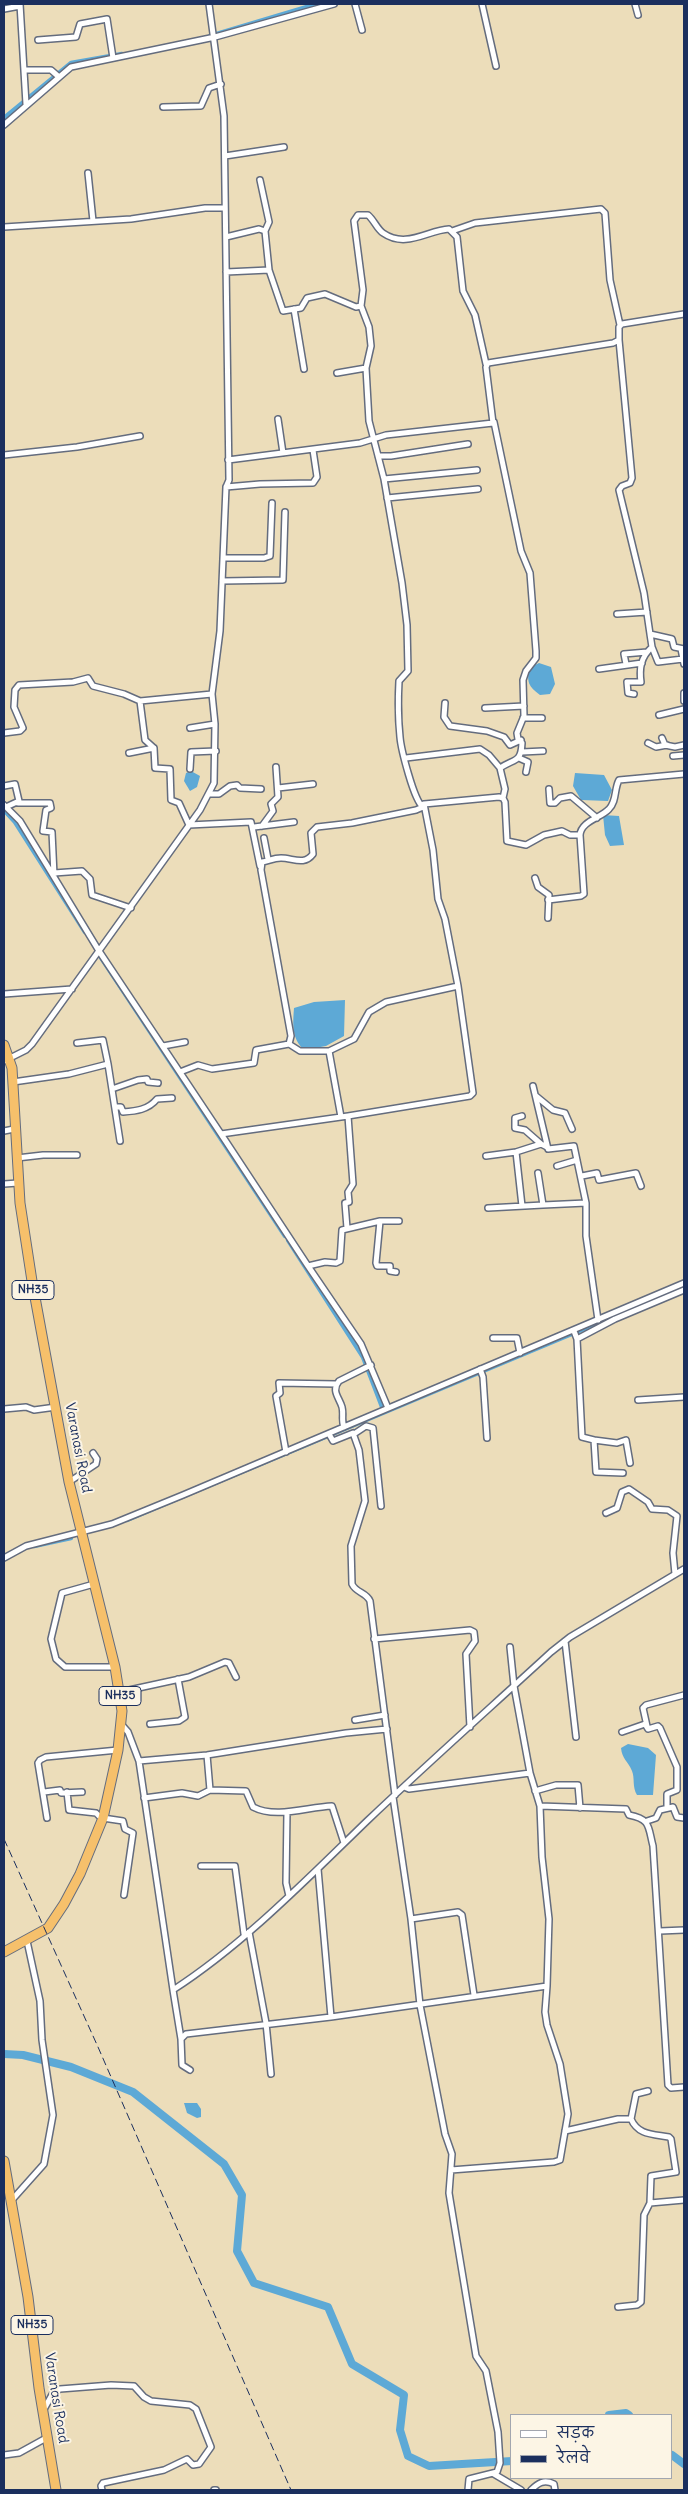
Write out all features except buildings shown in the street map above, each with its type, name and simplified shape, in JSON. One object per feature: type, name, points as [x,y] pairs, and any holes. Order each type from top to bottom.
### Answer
[{"type":"highway","name":"Varanasi Road","points":[[4,1045],[13,1082],[18,1183],[32,1281],[69,1482],[120,1692],[122,1724],[102,1818],[90,1850],[70,1893],[53,1921],[45,1931],[27,1941]]},
{"type":"highway","name":"NH35","points":[[4,1952],[27,1941]]},
{"type":"highway","name":"Varanasi Road","points":[[4,2161],[28,2296],[43,2411],[56,2490]]},
{"type":"street","points":[[6,1059],[29,1048],[189,825],[210,794],[214,783],[216,751],[212,694],[220,631],[226,487],[229,480],[224,116],[215,35],[209,4]]},
{"type":"street","points":[[4,125],[26,101],[57,75],[76,66],[113,56],[215,35],[334,4]]},
{"type":"street","points":[[355,4],[362,30]]},
{"type":"street","points":[[482,4],[496,66]]},
{"type":"street","points":[[635,4],[638,15]]},
{"type":"street","points":[[4,9],[20,5],[26,101]]},
{"type":"street","points":[[38,40],[76,37],[80,24],[107,19],[113,56]]},
{"type":"street","points":[[25,70],[51,70],[57,75]]},
{"type":"street","points":[[163,107],[201,106],[209,88],[221,84]]},
{"type":"street","points":[[225,156],[284,147]]},
{"type":"street","points":[[88,173],[94,221]]},
{"type":"street","points":[[260,180],[269,222],[265,231],[270,270],[273,284],[280,296],[283,311],[302,306],[307,298],[324,294],[356,307],[361,306]]},
{"type":"street","points":[[4,227],[131,219],[205,208],[225,208]]},
{"type":"street","points":[[452,231],[475,223],[601,209],[605,213],[609,268],[620,325],[619,340],[632,478],[630,483],[622,486],[619,490],[647,612],[650,634],[650,650],[639,670],[641,682],[627,682],[628,693],[634,694]]},
{"type":"street","points":[[221,1134],[348,1116],[470,1096],[473,1093],[458,986],[438,899],[429,820],[413,791],[400,737],[399,684],[400,679],[408,671],[407,625],[384,479],[372,438],[368,414],[366,368],[371,346],[369,328],[361,306],[363,290],[354,221],[358,215],[368,215],[380,231],[391,236],[416,239],[445,229],[452,231],[457,237],[463,291],[475,314],[486,364],[494,422],[520,546],[531,577],[536,655],[524,674],[523,718],[517,730],[518,739],[521,740],[522,752],[519,758],[500,768]]},
{"type":"street","points":[[226,237],[259,229],[265,231]]},
{"type":"street","points":[[226,272],[270,270]]},
{"type":"street","points":[[294,309],[304,369]]},
{"type":"street","points":[[620,325],[684,314]]},
{"type":"street","points":[[486,364],[585,349],[619,340]]},
{"type":"street","points":[[337,373],[366,368]]},
{"type":"street","points":[[278,419],[283,453]]},
{"type":"street","points":[[228,460],[313,450],[360,443],[372,438],[494,422]]},
{"type":"street","points":[[4,455],[77,447],[140,436]]},
{"type":"street","points":[[378,456],[391,456],[468,444]]},
{"type":"street","points":[[226,487],[312,483],[317,478],[313,450]]},
{"type":"street","points":[[384,479],[477,470]]},
{"type":"street","points":[[387,498],[478,489]]},
{"type":"street","points":[[223,558],[264,558],[270,556],[272,503]]},
{"type":"street","points":[[222,581],[283,580],[285,512]]},
{"type":"street","points":[[618,614],[647,612]]},
{"type":"street","points":[[650,634],[672,640],[674,647],[683,649],[684,661],[658,662],[650,650]]},
{"type":"street","points":[[626,664],[624,654],[650,650]]},
{"type":"street","points":[[599,669],[642,663]]},
{"type":"street","points":[[4,733],[20,731],[23,728],[14,704],[15,690],[19,685],[73,682],[88,678],[93,686],[124,694],[140,702],[212,694]]},
{"type":"street","points":[[684,693],[684,700]]},
{"type":"street","points":[[140,702],[145,740],[154,748],[155,768],[170,769],[171,800],[179,803],[189,825]]},
{"type":"street","points":[[444,703],[444,717],[450,726],[487,731],[504,737],[510,745],[521,740]]},
{"type":"street","points":[[485,708],[524,706]]},
{"type":"street","points":[[659,715],[684,709]]},
{"type":"street","points":[[523,718],[542,718]]},
{"type":"street","points":[[190,728],[215,724]]},
{"type":"street","points":[[662,738],[667,745]]},
{"type":"street","points":[[648,743],[656,748],[667,745],[675,747],[684,745]]},
{"type":"street","points":[[129,753],[154,748]]},
{"type":"street","points":[[406,758],[480,749],[489,755],[500,768],[505,790],[503,798],[507,841],[526,844],[544,835],[562,831],[570,835],[580,834]]},
{"type":"street","points":[[190,770],[191,752],[216,751]]},
{"type":"street","points":[[522,752],[543,751]]},
{"type":"street","points":[[673,756],[684,755]]},
{"type":"street","points":[[519,758],[528,763],[526,772]]},
{"type":"street","points":[[262,826],[273,811],[271,804],[278,797],[276,767]]},
{"type":"street","points":[[548,900],[584,894],[580,834],[582,828],[612,806],[619,780],[684,774]]},
{"type":"street","points":[[4,786],[15,784],[18,803]]},
{"type":"street","points":[[278,788],[313,784]]},
{"type":"street","points":[[210,794],[219,794],[230,786],[237,785],[240,788],[261,789]]},
{"type":"street","points":[[549,789],[550,803],[554,803],[560,798],[571,796],[597,818]]},
{"type":"street","points":[[260,867],[262,862],[268,859],[284,858],[298,861],[310,858],[313,848],[312,833],[317,827],[352,823],[416,810],[446,801],[503,798]]},
{"type":"street","points":[[5,806],[18,803],[50,803],[51,808],[46,810],[43,831],[52,832],[54,875]]},
{"type":"street","points":[[5,806],[20,821],[54,875],[98,953],[163,1046],[361,1344],[367,1366],[385,1410]]},
{"type":"street","points":[[189,825],[252,822],[291,1036],[289,1044]]},
{"type":"street","points":[[254,828],[294,822]]},
{"type":"street","points":[[264,838],[268,859]]},
{"type":"street","points":[[54,875],[82,871],[90,879],[92,896],[131,908]]},
{"type":"street","points":[[534,878],[538,887],[548,892],[548,918]]},
{"type":"street","points":[[180,1072],[198,1065],[212,1069],[252,1063],[255,1061],[256,1050],[289,1044],[300,1051],[329,1051],[354,1039],[369,1012],[386,1002],[458,986]]},
{"type":"street","points":[[4,994],[72,989]]},
{"type":"street","points":[[77,1043],[103,1040],[120,1140]]},
{"type":"street","points":[[163,1046],[185,1042]]},
{"type":"street","points":[[329,1051],[341,1117]]},
{"type":"street","points":[[13,1082],[69,1074],[108,1064]]},
{"type":"street","points":[[112,1089],[138,1080],[147,1079],[148,1082],[158,1083]]},
{"type":"street","points":[[533,1086],[547,1147]]},
{"type":"street","points":[[536,1096],[553,1110],[566,1113],[572,1129]]},
{"type":"street","points":[[115,1107],[120,1108],[123,1112],[133,1113],[148,1107],[157,1099],[172,1098]]},
{"type":"street","points":[[347,1228],[345,1204],[349,1202],[348,1192],[353,1184],[348,1116]]},
{"type":"street","points":[[522,1116],[515,1118],[515,1128],[525,1130],[550,1150],[574,1146],[582,1176],[586,1203],[586,1236],[598,1320]]},
{"type":"street","points":[[4,1131],[14,1129]]},
{"type":"street","points":[[486,1156],[516,1152],[541,1144]]},
{"type":"street","points":[[516,1152],[522,1206]]},
{"type":"street","points":[[16,1158],[43,1154],[77,1154]]},
{"type":"street","points":[[557,1166],[577,1160]]},
{"type":"street","points":[[538,1173],[543,1205]]},
{"type":"street","points":[[582,1176],[597,1173],[599,1180],[636,1173],[641,1186]]},
{"type":"street","points":[[4,1184],[18,1183]]},
{"type":"street","points":[[488,1208],[586,1203]]},
{"type":"street","points":[[308,1266],[325,1262],[336,1264],[340,1261],[341,1233],[347,1228],[380,1221],[399,1220]]},
{"type":"street","points":[[380,1221],[376,1263],[378,1266],[390,1266],[390,1271],[396,1272]]},
{"type":"street","points":[[330,1437],[344,1427],[482,1372],[520,1353],[684,1284]]},
{"type":"street","points":[[577,1339],[616,1319],[684,1290]]},
{"type":"street","points":[[574,1331],[577,1339],[582,1434],[594,1440],[617,1443],[626,1440],[630,1463]]},
{"type":"street","points":[[493,1338],[517,1338],[520,1353]]},
{"type":"street","points":[[286,1452],[276,1396],[280,1393],[280,1383],[336,1384],[367,1366]]},
{"type":"street","points":[[482,1372],[487,1438]]},
{"type":"street","points":[[336,1384],[335,1393],[343,1408],[341,1418],[344,1427]]},
{"type":"street","points":[[638,1400],[684,1397]]},
{"type":"street","points":[[4,1409],[26,1407],[34,1410],[56,1407]]},
{"type":"street","points":[[4,1558],[26,1546],[82,1535],[286,1452],[330,1437],[354,1434],[366,1426],[372,1428],[381,1506]]},
{"type":"street","points":[[354,1434],[359,1450],[365,1501],[351,1546],[352,1584],[354,1588],[369,1598],[394,1796],[412,1919],[420,2004],[445,2134],[451,2151],[449,2193],[476,2356],[486,2371],[500,2447],[500,2463],[494,2474]]},
{"type":"street","points":[[594,1440],[596,1472],[623,1473]]},
{"type":"street","points":[[69,1482],[96,1464],[97,1459],[93,1453]]},
{"type":"street","points":[[606,1513],[617,1508],[622,1492],[629,1489],[648,1502],[652,1509],[668,1510],[676,1516],[673,1553],[675,1574]]},
{"type":"street","points":[[173,1990],[198,1973],[289,1896],[394,1796],[565,1641],[684,1569]]},
{"type":"street","points":[[94,1584],[62,1593],[51,1639],[56,1658],[66,1667],[114,1667]]},
{"type":"street","points":[[374,1639],[470,1630],[474,1632],[475,1640],[466,1654],[470,1727]]},
{"type":"street","points":[[565,1641],[576,1736]]},
{"type":"street","points":[[451,2170],[556,2162],[561,2156],[568,2114],[560,2064],[550,2040],[545,2012],[550,1919],[542,1857],[540,1806],[530,1773],[514,1686],[510,1647]]},
{"type":"street","points":[[120,1692],[178,1679],[225,1662],[228,1663],[236,1677]]},
{"type":"street","points":[[150,1724],[180,1721],[185,1717],[178,1679]]},
{"type":"street","points":[[648,1729],[643,1708],[646,1705],[684,1695]]},
{"type":"street","points":[[356,1720],[385,1715]]},
{"type":"street","points":[[122,1724],[128,1732],[139,1761],[181,2039],[182,2065],[190,2070]]},
{"type":"street","points":[[622,1732],[645,1724],[648,1729]]},
{"type":"street","points":[[648,1729],[658,1726],[660,1728],[678,1770],[677,1790],[667,1794],[667,1807]]},
{"type":"street","points":[[139,1761],[207,1756],[346,1733],[387,1729]]},
{"type":"street","points":[[47,1818],[38,1764],[42,1758],[118,1750]]},
{"type":"street","points":[[207,1756],[210,1790]]},
{"type":"street","points":[[404,1787],[409,1789],[530,1773]]},
{"type":"street","points":[[535,1791],[556,1785],[578,1785],[580,1808]]},
{"type":"street","points":[[44,1792],[60,1790],[61,1793],[82,1792]]},
{"type":"street","points":[[144,1798],[182,1793],[198,1796],[210,1790],[246,1791],[255,1808],[288,1812],[332,1806],[344,1843]]},
{"type":"street","points":[[67,1792],[69,1810],[96,1813],[102,1818],[123,1821],[125,1829],[133,1833],[124,1895]]},
{"type":"street","points":[[540,1806],[626,1809],[629,1815],[642,1817],[646,1821],[653,1846],[660,1931],[668,2085],[671,2088],[684,2087]]},
{"type":"street","points":[[646,1821],[656,1818],[660,1810],[667,1807],[673,1807],[677,1817],[684,1818]]},
{"type":"street","points":[[288,1812],[286,1883],[289,1896]]},
{"type":"street","points":[[201,1866],[235,1866],[266,2023],[271,2074]]},
{"type":"street","points":[[318,1869],[331,2017]]},
{"type":"street","points":[[412,1919],[458,1912],[462,1915],[474,1995]]},
{"type":"street","points":[[660,1931],[684,1930]]},
{"type":"street","points":[[11,2202],[38,2172],[46,2160],[53,2115],[42,2040],[40,2001],[27,1941]]},
{"type":"street","points":[[181,2039],[186,2034],[266,2023],[331,2017],[547,1986]]},
{"type":"street","points":[[618,2307],[637,2306],[641,2302],[644,2215],[650,2203],[651,2176],[676,2172],[671,2139],[643,2133],[635,2128],[630,2119],[636,2094],[648,2092]]},
{"type":"street","points":[[565,2131],[618,2119],[630,2119]]},
{"type":"street","points":[[650,2203],[684,2200]]},
{"type":"street","points":[[43,2411],[53,2393],[60,2389],[111,2385],[134,2386],[150,2401],[190,2405],[196,2409],[211,2447],[199,2464],[193,2465],[187,2460],[164,2470],[103,2483],[101,2486],[102,2490]]},
{"type":"street","points":[[4,2455],[19,2453],[48,2437]]},
{"type":"street","points":[[468,2490],[469,2480],[494,2474],[521,2490]]},
{"type":"street","points":[[531,2490],[541,2482],[554,2484],[556,2490]]},
{"type":"water","points":[[539,663],[551,667],[555,684],[550,694],[540,695],[529,683],[529,668]]},
{"type":"water","points":[[191,771],[200,776],[197,787],[190,791],[184,781],[186,773]]},
{"type":"water","points":[[575,773],[604,775],[612,790],[608,801],[581,800],[573,786]]},
{"type":"water","points":[[603,815],[619,816],[624,845],[610,846],[605,835]]},
{"type":"water","points":[[345,1000],[344,1036],[326,1046],[304,1050],[295,1035],[293,1025],[294,1008],[314,1002]]},
{"type":"water","points":[[628,1744],[648,1748],[656,1755],[653,1795],[637,1795],[635,1792],[632,1771],[621,1748]]},
{"type":"water","points":[[184,2103],[197,2103],[201,2109],[201,2117],[197,2118],[187,2113]]},
{"type":"waterway","points":[[210,36],[317,4]]},
{"type":"waterway","points":[[4,118],[71,63],[122,54]]},
{"type":"waterway","points":[[4,810],[15,822],[85,932]]},
{"type":"waterway","points":[[98,953],[285,1236]]},
{"type":"waterway","points":[[288,1240],[363,1357],[384,1412]]},
{"type":"waterway","points":[[127,1520],[684,1287]]},
{"type":"waterway","points":[[34,1546],[71,1538]]},
{"type":"waterway","points":[[4,2054],[23,2055],[71,2067],[133,2092],[224,2164],[242,2195],[237,2251],[254,2283],[328,2307],[352,2364],[404,2395],[400,2430],[408,2456],[429,2466],[510,2461]]},
{"type":"waterway","points":[[618,2414],[628,2414]]},
{"type":"waterway","points":[[673,2456],[684,2464]]},
{"type":"railway","points":[[4,1839],[98,2047],[291,2490]]}]
